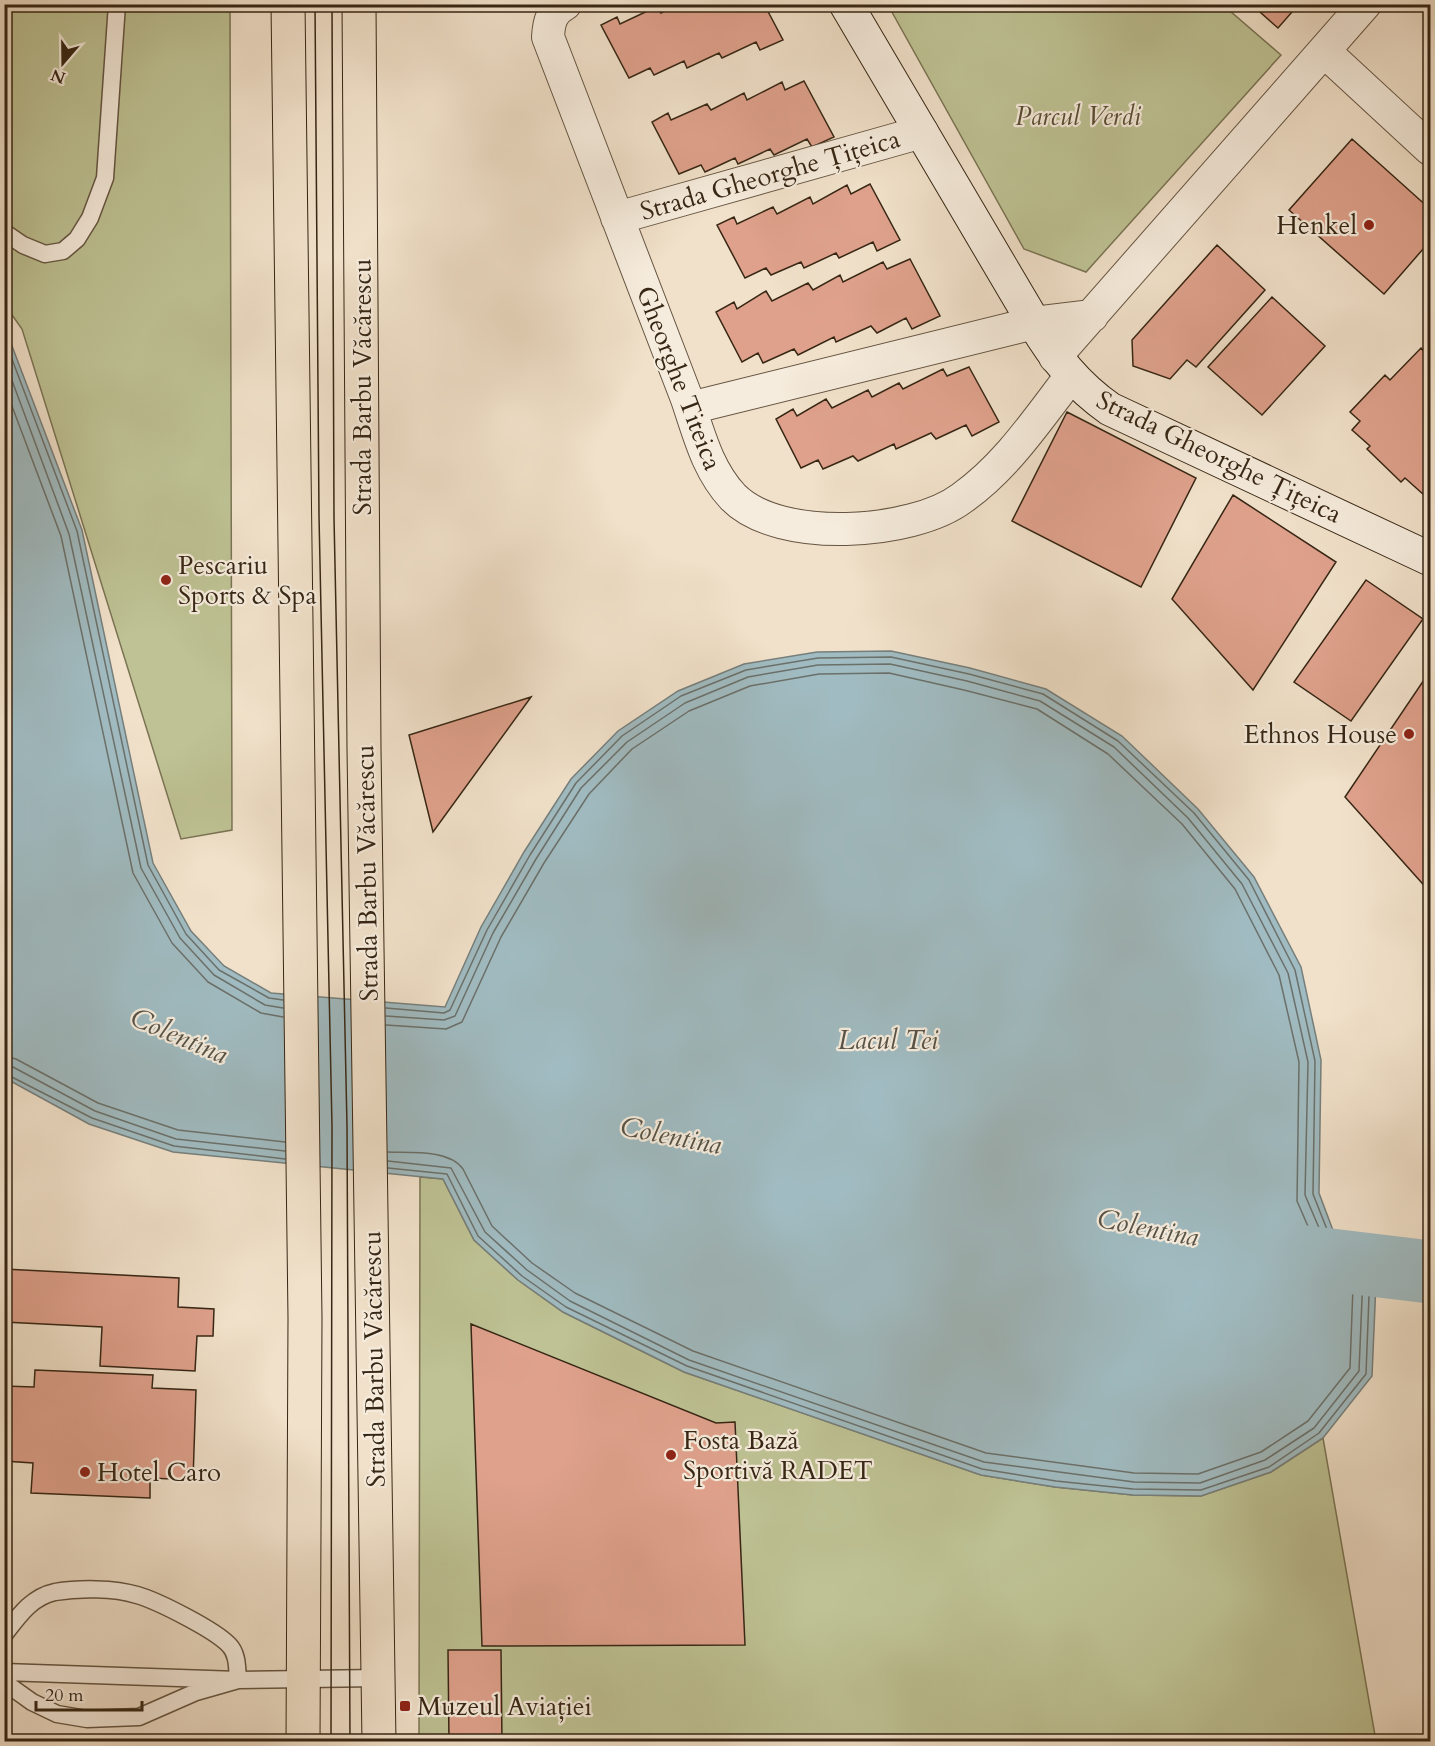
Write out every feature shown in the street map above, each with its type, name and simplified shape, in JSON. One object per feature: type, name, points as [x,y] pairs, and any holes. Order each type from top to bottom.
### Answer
[{"type":"main road","points":[[288,4],[305,1318],[303,1742]]},
{"type":"main road","name":"Strada Barbu Văcărescu","points":[[359,4],[364,737],[369,936],[379,1742]]},
{"type":"street","name":"Strada Gheorghe Țițeica","points":[[846,4],[1034,323],[1063,367],[1087,393],[1110,409],[1431,559]]},
{"type":"street","name":"Gheorghe Titeica","points":[[560,8],[549,23],[548,37],[717,478],[735,499],[754,511],[803,526],[873,528],[924,518],[944,509],[974,490],[998,470],[1063,367],[1092,316],[1365,4]]},
{"type":"street","points":[[1324,51],[1431,149]]},
{"type":"street","name":"Strada Gheorghe Țițeica","points":[[617,218],[922,132]]},
{"type":"street","points":[[690,408],[1034,323],[1092,316]]},
{"type":"lane","points":[[4,232],[23,245],[45,254],[63,251],[77,240],[90,218],[105,178],[117,4]]},
{"type":"lane","points":[[4,1635],[25,1607],[54,1592],[100,1590],[137,1595],[207,1629],[230,1646],[236,1659],[238,1680]]},
{"type":"lane","points":[[4,1672],[238,1680],[378,1678]]},
{"type":"lane","points":[[4,1682],[32,1702],[57,1714],[87,1719],[139,1717],[196,1692],[238,1680]]},
{"type":"green space","name":"Pescariu Sports & Spa","points":[[4,5],[230,5],[232,830],[181,839],[22,329],[5,305]]},
{"type":"green space","name":"Parcul Verdi","points":[[888,5],[1223,5],[1281,55],[1086,272],[1024,249]]},
{"type":"green space","name":"Fosta Bază Sportivă RADET","points":[[420,1177],[443,1179],[474,1240],[518,1280],[563,1312],[684,1372],[981,1475],[1055,1487],[1133,1495],[1201,1496],[1271,1472],[1323,1438],[1376,1741],[419,1742]]},
{"type":"water","name":"Lacul Tei","points":[[4,325],[82,530],[153,863],[191,931],[224,966],[271,993],[445,1007],[481,927],[524,852],[571,779],[618,731],[678,691],[744,664],[817,652],[891,651],[970,668],[1046,689],[1122,736],[1198,809],[1254,877],[1301,967],[1321,1060],[1319,1193],[1334,1233],[1378,1236],[1372,1376],[1323,1438],[1271,1472],[1201,1496],[1133,1495],[1055,1487],[981,1475],[684,1372],[563,1312],[518,1280],[474,1240],[443,1179],[173,1152],[89,1124],[5,1078]]},
{"type":"building","points":[[678,4],[764,4],[783,40],[760,50],[756,42],[722,58],[719,53],[687,68],[684,61],[654,75],[650,68],[629,78],[601,25],[617,17],[620,24],[656,7],[661,13]]},
{"type":"building","points":[[1251,4],[1299,4],[1278,28]]},
{"type":"building","points":[[804,81],[834,137],[812,147],[807,139],[774,155],[770,149],[738,164],[735,158],[705,172],[701,165],[679,174],[652,122],[668,113],[671,120],[707,104],[711,110],[744,93],[747,100],[782,82],[785,90]]},
{"type":"building","name":"Henkel","points":[[1352,139],[1430,209],[1430,241],[1384,294],[1289,210]]},
{"type":"building","points":[[870,184],[900,240],[877,251],[873,242],[839,258],[836,253],[804,268],[801,262],[771,275],[766,268],[745,278],[717,225],[734,217],[737,224],[773,207],[777,214],[810,197],[813,204],[847,185],[851,194]]},
{"type":"building","points":[[1217,245],[1265,290],[1196,367],[1187,360],[1170,379],[1133,366],[1132,340]]},
{"type":"building","points":[[910,259],[940,316],[912,329],[906,318],[877,333],[871,326],[836,342],[834,337],[798,355],[794,349],[763,363],[758,353],[742,362],[716,312],[734,302],[737,309],[766,291],[772,301],[808,283],[813,290],[840,275],[843,282],[883,262],[887,269]]},
{"type":"building","points":[[1272,297],[1325,346],[1262,415],[1208,367]]},
{"type":"building","points":[[1421,348],[1430,358],[1430,488],[1424,495],[1405,478],[1401,482],[1367,449],[1370,446],[1352,430],[1360,421],[1350,412],[1385,375],[1390,380]]},
{"type":"building","points":[[969,367],[999,422],[972,436],[966,425],[936,439],[931,433],[896,449],[894,444],[858,461],[853,456],[823,469],[818,460],[801,468],[776,419],[793,409],[797,416],[826,399],[832,408],[868,390],[872,397],[899,383],[903,389],[943,369],[947,376]]},
{"type":"building","points":[[1067,412],[1196,478],[1141,587],[1012,521]]},
{"type":"building","points":[[1233,495],[1336,562],[1253,690],[1172,599]]},
{"type":"building","points":[[1366,580],[1423,619],[1351,721],[1294,682]]},
{"type":"building","name":"Ethnos House","points":[[1430,671],[1430,892],[1345,797]]},
{"type":"building","points":[[531,697],[433,832],[409,735]]},
{"type":"building","points":[[4,1269],[179,1278],[178,1307],[214,1309],[213,1336],[197,1336],[195,1371],[100,1366],[102,1327],[4,1322]]},
{"type":"building","points":[[471,1324],[716,1423],[735,1422],[745,1645],[482,1646]]},
{"type":"building","points":[[35,1370],[153,1375],[152,1388],[196,1390],[193,1480],[150,1478],[150,1498],[31,1493],[33,1463],[4,1461],[4,1386],[34,1387]]},
{"type":"building","points":[[448,1650],[501,1650],[502,1742],[449,1742]]},
{"type":"waterway","name":"Colentina","points":[[1289,1255],[1430,1272]]},
{"type":"tram line","points":[[315,4],[319,516],[332,1127],[331,1742]]},
{"type":"tram line","points":[[332,4],[334,518],[347,1126],[350,1742]]},
{"type":"place","name":"Henkel","points":[[1369,225]]},
{"type":"place","name":"Pescariu Sports & Spa","points":[[166,580]]},
{"type":"place","name":"Ethnos House","points":[[1409,734]]},
{"type":"place","name":"Fosta Bază Sportivă RADET","points":[[671,1455]]},
{"type":"place","name":"Hotel Caro","points":[[85,1472]]},
{"type":"place","name":"Muzeul Aviației","points":[[405,1706]]}]
